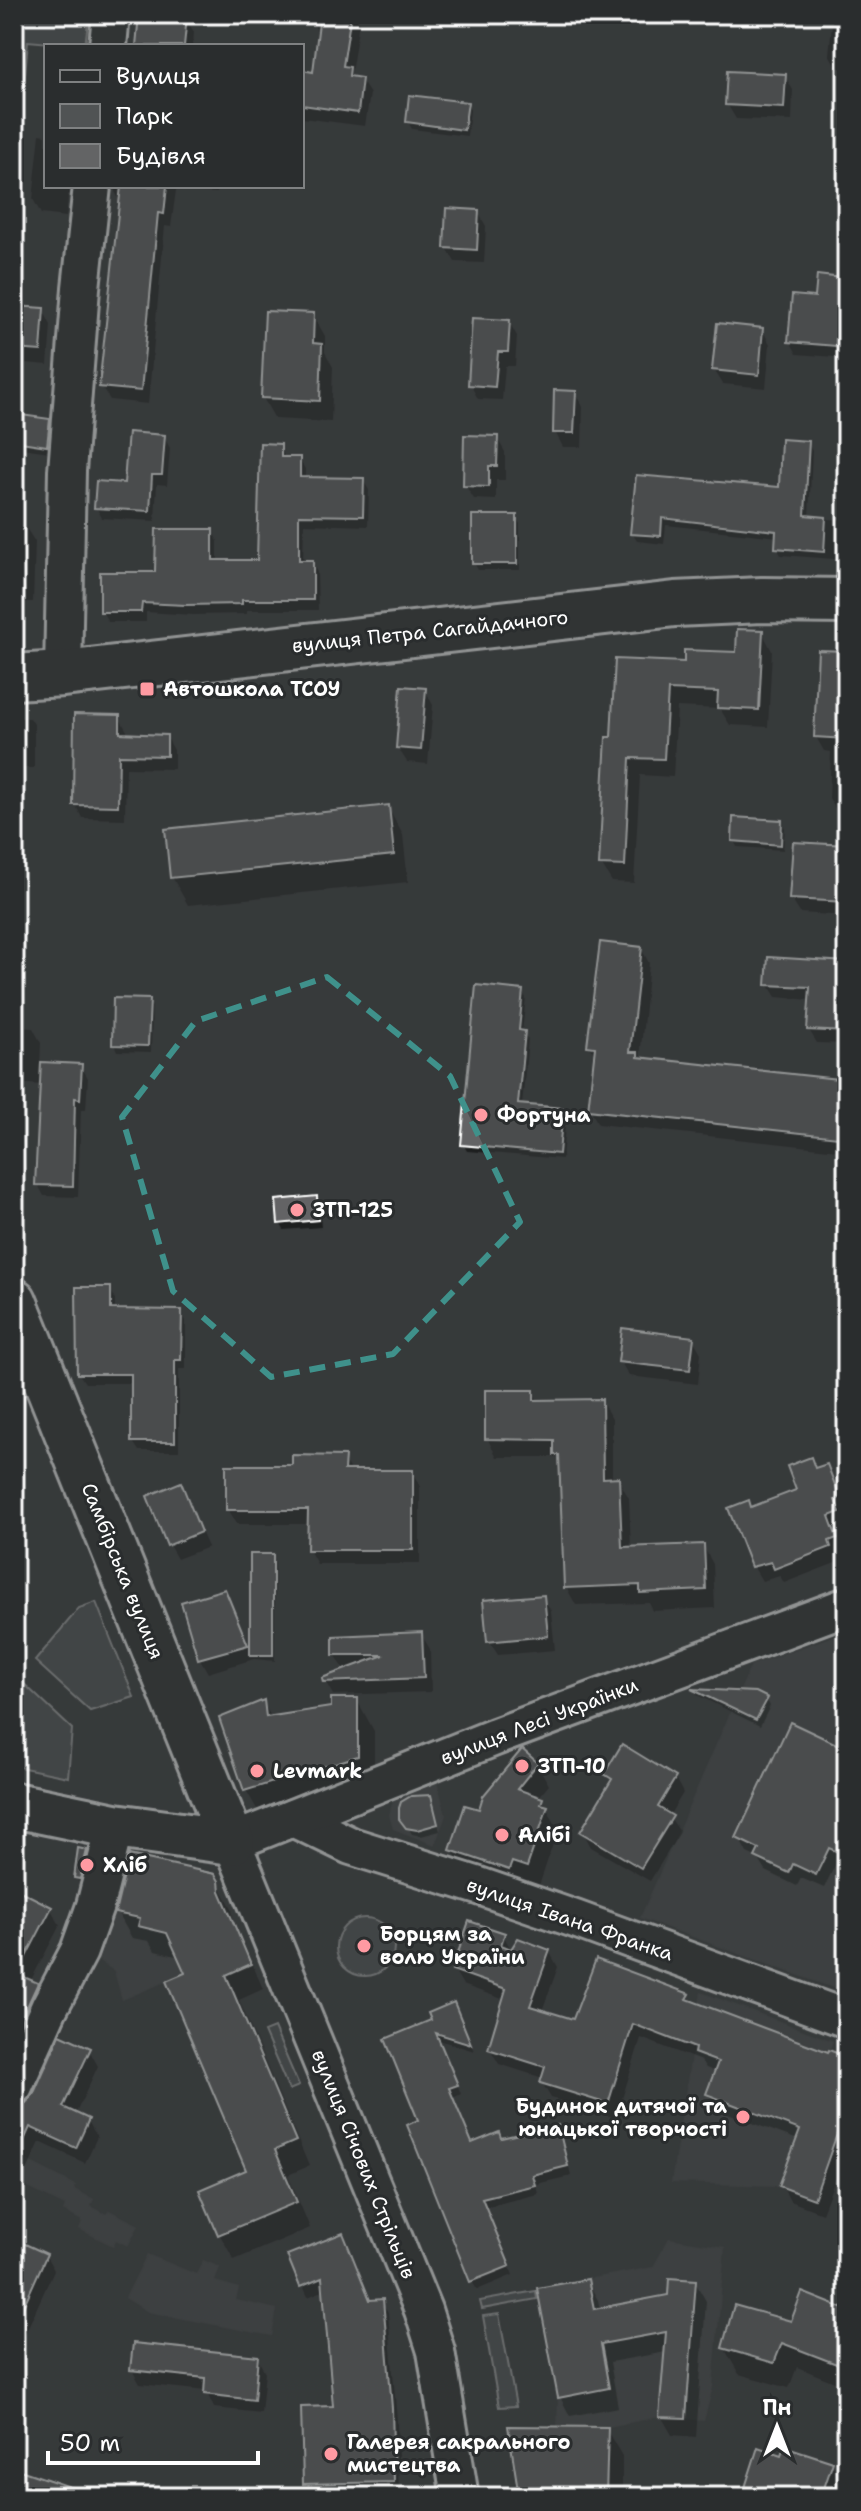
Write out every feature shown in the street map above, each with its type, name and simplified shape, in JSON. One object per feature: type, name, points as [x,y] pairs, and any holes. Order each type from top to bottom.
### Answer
[{"type":"main road","name":"вулиця Петра Сагайдачного","points":[[14,677],[675,604],[762,600],[847,601]]},
{"type":"main road","name":"Самбірська вулиця","points":[[14,1301],[232,1842]]},
{"type":"main road","points":[[14,1805],[115,1826],[232,1842]]},
{"type":"street","points":[[108,44],[111,14]]},
{"type":"street","points":[[63,674],[67,471],[92,188]]},
{"type":"street","name":"вулиця Лесі Українки","points":[[232,1842],[510,1731],[847,1606]]},
{"type":"street","name":"вулиця Івана Франка","points":[[293,1818],[351,1846],[548,1910],[847,2019]]},
{"type":"street","points":[[14,2086],[79,1951],[95,1906],[115,1826]]},
{"type":"street","name":"вулиця Січових Стрільців","points":[[232,1842],[423,2310],[436,2351],[460,2497]]},
{"type":"highlighted area","points":[[327,977],[450,1076],[520,1222],[393,1354],[271,1377],[173,1291],[122,1117],[196,1021]]},
{"type":"shaded area","points":[[847,1631],[847,1993],[640,1918],[751,1665]]},
{"type":"shaded area","points":[[437,1781],[446,1815],[435,1845],[393,1829],[389,1815],[393,1800]]},
{"type":"shaded area","points":[[119,1853],[200,1872],[208,1871],[215,1874],[220,1887],[194,1970],[122,2000],[114,1971],[94,1958]]},
{"type":"shaded area","name":"Будинок дитячої та юнацької творчості","points":[[701,1992],[833,2041],[779,2186],[671,2183]]},
{"type":"shaded area","points":[[21,2157],[76,2185],[74,2189],[94,2199],[91,2206],[106,2214],[109,2210],[139,2225],[128,2246],[116,2240],[113,2246],[79,2229],[82,2221],[63,2211],[65,2206],[14,2181],[14,2170]]},
{"type":"shaded area","points":[[669,2238],[725,2247],[713,2387],[704,2421],[659,2417],[608,2427],[557,2427],[558,2398],[537,2288],[653,2267]]},
{"type":"shaded area","points":[[147,2254],[196,2274],[203,2260],[220,2267],[215,2281],[239,2288],[236,2300],[277,2309],[272,2336],[148,2312],[125,2298]]},
{"type":"green space","points":[[14,14],[89,14],[85,44],[28,41],[14,198]]},
{"type":"green space","points":[[96,1602],[134,1697],[90,1711],[35,1661],[79,1608]]},
{"type":"green space","points":[[20,1680],[72,1729],[68,1777],[14,1766],[14,1686]]},
{"type":"green space","points":[[365,1918],[386,1926],[394,1947],[386,1968],[365,1976],[344,1968],[336,1947],[344,1926]]},
{"type":"green space","points":[[274,2028],[299,2086],[289,2090],[264,2032]]},
{"type":"green space","points":[[536,2291],[537,2299],[482,2309],[480,2301]]},
{"type":"green space","points":[[499,2314],[516,2406],[499,2407],[483,2316]]},
{"type":"building","points":[[139,14],[187,16],[184,44],[136,44]]},
{"type":"building","points":[[320,14],[351,14],[343,66],[350,67],[349,76],[362,78],[358,113],[304,105],[304,70],[313,72]]},
{"type":"building","points":[[727,71],[786,74],[784,108],[725,105]]},
{"type":"building","points":[[409,95],[468,102],[464,130],[406,122]]},
{"type":"building","points":[[121,188],[167,188],[164,214],[158,213],[141,391],[99,387]]},
{"type":"building","points":[[446,208],[479,210],[477,250],[444,248]]},
{"type":"building","points":[[817,275],[842,278],[836,346],[788,342],[792,295],[815,297]]},
{"type":"building","points":[[14,306],[44,308],[41,351],[14,349]]},
{"type":"building","points":[[265,311],[314,313],[313,343],[322,344],[320,401],[261,398]]},
{"type":"building","points":[[472,318],[510,320],[508,352],[498,352],[495,387],[468,385]]},
{"type":"building","points":[[717,323],[763,328],[759,375],[712,370]]},
{"type":"building","points":[[554,390],[576,391],[574,433],[553,433]]},
{"type":"building","points":[[14,414],[50,419],[47,446],[14,441]]},
{"type":"building","points":[[128,432],[165,435],[162,475],[152,475],[150,511],[94,508],[96,481],[124,483]]},
{"type":"building","points":[[464,435],[498,436],[497,466],[489,466],[489,487],[463,486]]},
{"type":"building","points":[[781,439],[809,441],[805,515],[826,517],[824,552],[775,548],[776,531],[662,518],[661,536],[630,534],[636,475],[779,487]]},
{"type":"building","points":[[260,443],[281,444],[281,457],[300,457],[300,477],[364,478],[363,516],[299,515],[299,560],[313,560],[313,600],[242,600],[242,604],[186,605],[142,603],[141,612],[100,612],[100,572],[155,572],[156,529],[213,529],[213,560],[257,560]]},
{"type":"building","points":[[472,515],[517,515],[517,564],[472,564]]},
{"type":"building","points":[[737,629],[763,630],[759,710],[717,708],[718,692],[668,690],[664,759],[630,758],[625,866],[599,865],[606,737],[611,737],[615,659],[684,662],[684,650],[736,652]]},
{"type":"building","points":[[818,650],[847,651],[847,739],[814,737]]},
{"type":"building","points":[[401,686],[426,688],[421,750],[396,748]]},
{"type":"building","points":[[74,714],[120,715],[120,733],[167,735],[167,756],[119,755],[118,806],[73,805]]},
{"type":"building","points":[[389,805],[394,855],[170,878],[165,829]]},
{"type":"building","points":[[733,817],[782,820],[781,845],[732,841]]},
{"type":"building","points":[[793,842],[847,845],[847,902],[789,899]]},
{"type":"building","points":[[600,942],[642,947],[630,1052],[638,1052],[638,1057],[847,1080],[847,1138],[588,1110],[595,1047],[587,1046]]},
{"type":"building","points":[[768,957],[847,962],[847,1032],[807,1030],[810,987],[766,985]]},
{"type":"building","points":[[476,985],[523,990],[519,1030],[525,1031],[518,1104],[563,1108],[559,1154],[461,1145]]},
{"type":"building","points":[[113,998],[150,999],[148,1046],[112,1045]]},
{"type":"building","points":[[41,1062],[82,1064],[80,1099],[75,1098],[73,1186],[35,1185]]},
{"type":"building","name":"ЗТП-125","points":[[317,1196],[318,1220],[278,1224],[276,1200]]},
{"type":"building","points":[[76,1287],[111,1287],[111,1309],[182,1310],[181,1360],[175,1360],[175,1442],[131,1442],[131,1374],[77,1374]]},
{"type":"building","points":[[622,1328],[694,1337],[690,1370],[618,1362]]},
{"type":"building","points":[[485,1390],[534,1390],[534,1400],[602,1399],[603,1478],[619,1477],[622,1547],[704,1544],[706,1590],[640,1593],[640,1585],[564,1588],[559,1455],[554,1455],[554,1440],[485,1439]]},
{"type":"building","points":[[292,1455],[345,1456],[344,1470],[413,1470],[413,1550],[307,1550],[308,1510],[226,1510],[226,1465],[292,1465]]},
{"type":"building","points":[[811,1457],[815,1468],[827,1464],[840,1498],[835,1500],[840,1512],[829,1516],[837,1538],[829,1541],[831,1547],[774,1569],[771,1562],[751,1567],[728,1508],[749,1500],[751,1507],[796,1490],[787,1466]]},
{"type":"building","points":[[181,1482],[201,1532],[167,1546],[147,1496]]},
{"type":"building","points":[[250,1554],[273,1554],[273,1655],[250,1655]]},
{"type":"building","points":[[225,1589],[248,1645],[198,1659],[181,1602]]},
{"type":"building","points":[[544,1595],[548,1636],[487,1642],[483,1600]]},
{"type":"building","points":[[422,1632],[424,1678],[323,1682],[322,1678],[384,1655],[333,1655],[333,1636]]},
{"type":"building","points":[[691,1689],[756,1692],[768,1698],[756,1720]]},
{"type":"building","points":[[331,1698],[358,1698],[358,1756],[244,1791],[219,1718],[264,1700],[266,1717],[331,1707]]},
{"type":"building","points":[[790,1722],[847,1749],[847,1856],[829,1848],[816,1875],[793,1864],[789,1873],[755,1857],[759,1849],[736,1838]]},
{"type":"building","points":[[622,1744],[676,1777],[658,1807],[673,1816],[641,1868],[580,1832],[612,1779],[604,1774]]},
{"type":"building","points":[[522,1749],[538,1763],[517,1789],[543,1798],[541,1804],[548,1806],[527,1867],[512,1862],[509,1870],[450,1850],[465,1805],[479,1809],[483,1796]]},
{"type":"building","points":[[431,1795],[438,1824],[417,1830],[406,1828],[399,1819],[401,1802],[411,1796]]},
{"type":"building","points":[[78,1848],[87,1850],[80,1879],[74,1878]]},
{"type":"building","points":[[129,1855],[215,1874],[251,1964],[226,1975],[296,2141],[275,2150],[297,2202],[218,2235],[199,2190],[246,2170],[166,1981],[185,1973],[167,1933],[138,1926],[140,1918],[115,1913]]},
{"type":"building","points":[[14,1888],[52,1907],[17,1974],[38,1983],[14,2035]]},
{"type":"building","points":[[469,1921],[505,1933],[501,1945],[511,1949],[518,1938],[550,1950],[530,2006],[573,2019],[596,1959],[690,1994],[687,1999],[847,2057],[847,2138],[837,2134],[814,2199],[779,2186],[800,2130],[706,2094],[718,2062],[694,2053],[695,2048],[633,2024],[608,2104],[540,2083],[545,2067],[488,2049],[506,1989],[452,1970]]},
{"type":"building","points":[[454,2002],[471,2044],[436,2033],[458,2085],[449,2088],[472,2143],[499,2132],[501,2138],[558,2125],[568,2166],[532,2175],[535,2185],[482,2198],[510,2266],[470,2282],[407,2125],[418,2120],[385,2039],[431,2020],[428,2013]]},
{"type":"building","points":[[60,2034],[91,2048],[63,2107],[89,2119],[76,2148],[30,2127],[14,2163],[14,2107],[26,2103],[33,2095]]},
{"type":"building","points":[[343,2233],[370,2300],[383,2299],[392,2408],[394,2482],[303,2484],[301,2407],[333,2406],[322,2278],[300,2287],[287,2255]]},
{"type":"building","points":[[14,2239],[47,2254],[14,2327]]},
{"type":"building","points":[[669,2278],[696,2280],[686,2418],[659,2417],[666,2332],[601,2344],[609,2388],[558,2398],[537,2288],[588,2279],[594,2309],[668,2295]]},
{"type":"building","points":[[802,2292],[847,2310],[847,2368],[782,2343],[774,2363],[722,2348],[734,2305],[791,2321]]},
{"type":"building","points":[[133,2343],[258,2356],[254,2400],[204,2394],[205,2378],[130,2370]]},
{"type":"building","points":[[508,2426],[608,2427],[606,2497],[533,2497],[528,2489],[518,2490]]},
{"type":"building","points":[[784,2446],[833,2462],[821,2497],[742,2497],[758,2447],[781,2455]]},
{"type":"building","points":[[14,2468],[88,2493],[88,2497],[14,2497]]},
{"type":"place","name":"Автошкола ТСОУ","points":[[147,689]]},
{"type":"place","name":"Фортуна","points":[[481,1115]]},
{"type":"place","name":"ЗТП-125","points":[[297,1210]]},
{"type":"place","name":"ЗТП-10","points":[[522,1766]]},
{"type":"place","name":"Levmark","points":[[257,1771]]},
{"type":"place","name":"Алібі","points":[[502,1835]]},
{"type":"place","name":"Хліб","points":[[87,1865]]},
{"type":"place","name":"Борцям за волю України","points":[[364,1946]]},
{"type":"place","name":"Будинок дитячої та юнацької творчості","points":[[743,2117]]},
{"type":"place","name":"Галерея сакрального мистецтва","points":[[331,2454]]}]
